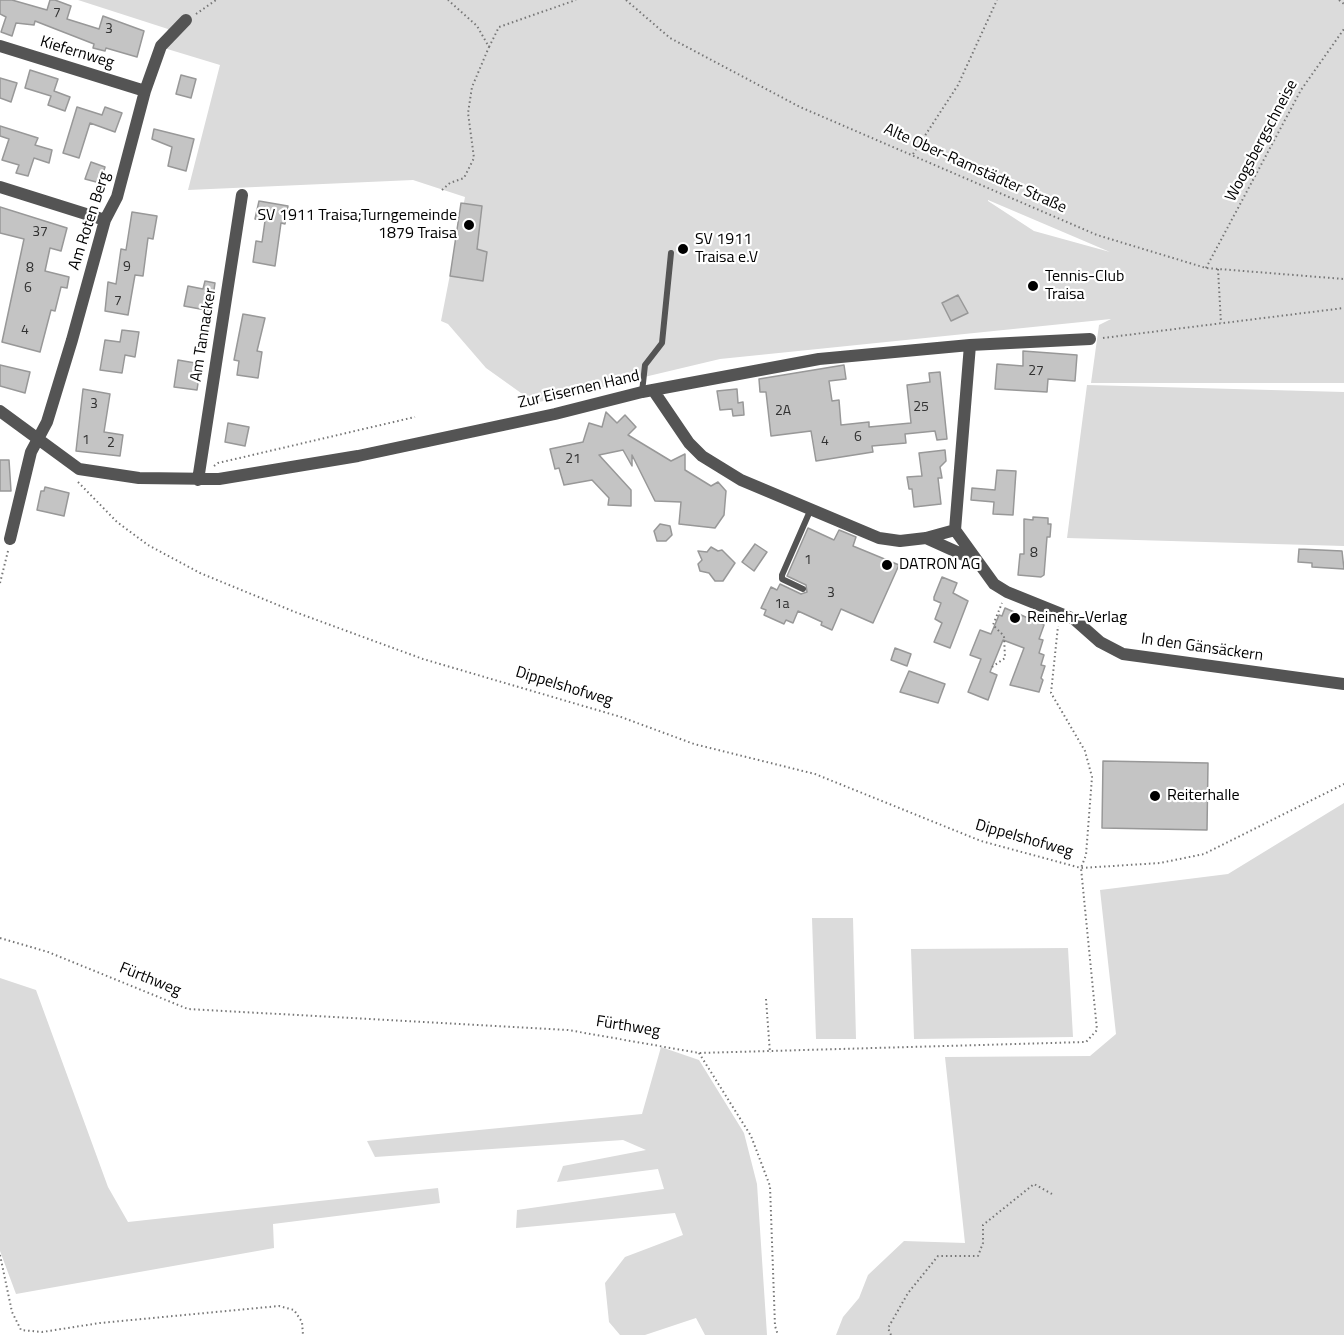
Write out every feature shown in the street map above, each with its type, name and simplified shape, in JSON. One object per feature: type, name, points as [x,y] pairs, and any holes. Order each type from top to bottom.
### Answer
[{"type":"street","name":"Am Roten Berg","points":[[10,539],[31,452],[46,422],[72,340],[105,220],[117,197],[145,91],[161,46],[186,20]]},
{"type":"street","name":"Kiefernweg","points":[[0,46],[145,91]]},
{"type":"street","points":[[0,187],[105,220]]},
{"type":"street","name":"Am Tannacker","points":[[198,480],[242,195]]},
{"type":"street","name":"Zur Eisernen Hand","points":[[79,469],[139,478],[219,479],[358,456],[555,414],[648,391],[819,359],[970,345],[1090,339]]},
{"type":"street","points":[[955,530],[970,345]]},
{"type":"street","name":"In den Gänsäckern","points":[[648,391],[681,435],[702,456],[729,474],[810,511],[879,538],[900,541],[926,538],[955,530],[994,584],[1007,592],[1079,623],[1112,650],[1123,654],[1344,684]]},
{"type":"street","points":[[0,411],[79,469]]},
{"type":"street","name":"In den Gänsäckern","points":[[926,538],[978,561]]},
{"type":"lane","points":[[648,391],[645,365],[662,343],[671,253]]},
{"type":"lane","points":[[803,589],[782,579],[782,575],[810,511]]},
{"type":"path","points":[[186,20],[216,0]]},
{"type":"path","points":[[448,0],[477,26],[489,47]]},
{"type":"path","points":[[442,190],[450,183],[464,178],[474,158],[468,113],[472,87],[499,27],[576,0]]},
{"type":"path","name":"Alte Ober-Ramstädter Straße","points":[[626,0],[670,38],[801,107],[1097,236],[1206,268],[1344,279]]},
{"type":"path","points":[[913,154],[958,85],[997,0]]},
{"type":"path","points":[[1339,0],[1344,4]]},
{"type":"path","name":"Woogsbergschneise","points":[[1206,268],[1301,90],[1344,29]]},
{"type":"path","points":[[1218,269],[1221,323]]},
{"type":"path","points":[[1090,339],[1344,308]]},
{"type":"path","points":[[198,480],[218,463],[415,417]]},
{"type":"path","name":"Dippelshofweg","points":[[79,469],[77,481],[83,489],[117,522],[148,545],[200,573],[284,607],[423,659],[621,717],[694,744],[815,774],[981,841],[1081,868],[1160,863],[1204,854],[1344,784]]},
{"type":"path","points":[[0,583],[10,539]]},
{"type":"path","points":[[992,667],[1005,658],[1005,636],[993,626],[1007,592]]},
{"type":"path","name":"Dippelshofweg","points":[[1060,614],[1050,693],[1085,751],[1092,777],[1086,855],[1081,868]]},
{"type":"path","name":"Fürthweg","points":[[0,938],[48,952],[188,1009],[568,1030],[699,1053],[770,1053],[1086,1042],[1097,1030],[1081,868]]},
{"type":"path","points":[[766,999],[770,1053]]},
{"type":"path","points":[[699,1053],[751,1136],[770,1186],[778,1335]]},
{"type":"path","points":[[891,1335],[888,1328],[908,1293],[938,1256],[978,1257],[983,1243],[983,1226],[1034,1184],[1052,1194]]},
{"type":"path","points":[[0,1256],[12,1312],[21,1330],[42,1332],[100,1323],[279,1306],[294,1310],[302,1322],[303,1335]]},
{"type":"shaded area","points":[[78,0],[1344,0],[1344,383],[1091,383],[1099,325],[1111,319],[720,359],[535,403],[486,368],[448,324],[441,321],[465,197],[413,180],[188,190],[220,65],[164,48],[168,29]],"holes":[[[988,200],[1110,252],[1034,231]]]},
{"type":"shaded area","points":[[1087,385],[1344,392],[1344,546],[1067,538]]},
{"type":"shaded area","points":[[1344,803],[1344,1335],[836,1335],[843,1317],[859,1298],[868,1275],[904,1241],[965,1243],[945,1057],[1090,1056],[1116,1034],[1100,890],[1228,874]]},
{"type":"shaded area","points":[[812,918],[853,918],[856,1039],[816,1039]]},
{"type":"shaded area","points":[[1068,948],[1073,1037],[914,1039],[911,949]]},
{"type":"shaded area","points":[[0,978],[36,990],[108,1187],[128,1222],[438,1188],[440,1203],[273,1224],[274,1248],[16,1294],[0,1251]]},
{"type":"shaded area","points":[[661,1047],[699,1060],[744,1133],[757,1184],[767,1335],[705,1335],[696,1318],[645,1335],[620,1335],[609,1322],[605,1283],[625,1257],[683,1235],[675,1213],[516,1228],[517,1210],[664,1189],[658,1169],[557,1182],[563,1166],[646,1150],[623,1140],[375,1157],[367,1141],[642,1114]]},
{"type":"building","points":[[0,0],[12,0],[47,10],[50,0],[55,0],[71,6],[67,19],[99,29],[103,16],[144,31],[137,57],[106,48],[105,51],[93,48],[94,44],[35,21],[34,25],[16,23],[12,36],[1,32],[6,17],[0,14]]},
{"type":"building","points":[[30,70],[58,79],[54,91],[70,97],[65,111],[48,105],[51,96],[25,88]]},
{"type":"building","points":[[181,75],[196,79],[191,98],[176,94]]},
{"type":"building","points":[[0,78],[17,83],[11,102],[0,98]]},
{"type":"building","points":[[77,107],[102,115],[105,107],[122,113],[115,132],[90,123],[79,158],[63,153]]},
{"type":"building","points":[[0,126],[38,138],[35,145],[52,150],[49,163],[34,158],[28,176],[16,173],[19,165],[2,160],[9,139],[0,136]]},
{"type":"building","points":[[154,129],[194,139],[186,171],[168,166],[172,147],[152,139]]},
{"type":"building","points":[[91,162],[105,167],[100,183],[85,179]]},
{"type":"building","points":[[259,201],[288,206],[285,224],[281,223],[275,266],[253,262],[256,241],[262,242],[265,221],[255,219]]},
{"type":"building","points":[[461,203],[482,206],[477,249],[487,252],[483,281],[450,276]]},
{"type":"building","points":[[0,207],[67,228],[61,251],[50,248],[45,271],[69,277],[67,288],[61,287],[55,311],[51,310],[40,352],[2,342],[24,239],[0,233]]},
{"type":"building","points":[[132,212],[157,216],[153,239],[148,238],[143,276],[135,275],[128,315],[105,311],[108,282],[116,284],[121,249],[126,250]]},
{"type":"building","points":[[205,281],[215,283],[211,311],[184,306],[188,286],[203,289]]},
{"type":"building","points":[[958,295],[968,313],[951,321],[942,303]]},
{"type":"building","points":[[243,314],[265,318],[257,351],[262,352],[258,378],[237,375],[239,361],[234,360]]},
{"type":"building","points":[[122,330],[139,332],[135,357],[125,355],[122,373],[100,370],[105,340],[120,342]]},
{"type":"building","points":[[1023,351],[1077,355],[1075,381],[1048,379],[1047,392],[995,389],[997,364],[1023,366]]},
{"type":"building","points":[[178,360],[201,364],[197,390],[174,387]]},
{"type":"building","points":[[0,365],[30,372],[25,393],[0,386]]},
{"type":"building","points":[[844,365],[846,379],[829,381],[832,401],[839,400],[841,425],[869,422],[869,427],[911,423],[907,385],[930,382],[929,373],[940,372],[947,439],[937,440],[935,431],[905,434],[906,443],[872,446],[873,452],[816,461],[811,431],[771,436],[766,392],[760,392],[759,379]]},
{"type":"building","points":[[83,389],[110,394],[104,432],[123,435],[120,456],[76,451]]},
{"type":"building","points":[[737,389],[738,403],[743,402],[744,415],[733,416],[732,409],[720,410],[717,391]]},
{"type":"building","points":[[606,412],[617,423],[625,415],[636,427],[628,435],[671,461],[685,454],[685,470],[711,486],[718,482],[726,491],[724,515],[715,528],[679,524],[681,502],[655,501],[632,455],[632,466],[623,450],[599,455],[631,490],[631,506],[608,505],[609,498],[592,480],[564,485],[559,468],[555,469],[550,449],[583,442],[589,423],[602,427]]},
{"type":"building","points":[[228,423],[249,427],[245,446],[225,442]]},
{"type":"building","points":[[945,450],[946,461],[940,467],[942,478],[938,478],[941,504],[914,507],[912,489],[909,489],[907,477],[922,476],[919,453]]},
{"type":"building","points":[[0,460],[9,460],[11,491],[0,491]]},
{"type":"building","points":[[997,470],[1016,471],[1013,515],[993,514],[994,502],[971,500],[972,488],[995,490]]},
{"type":"building","points":[[45,487],[69,493],[64,516],[37,510],[41,491],[44,491]]},
{"type":"building","points":[[1033,517],[1048,518],[1048,524],[1051,524],[1050,537],[1047,537],[1044,575],[1041,577],[1018,575],[1020,554],[1024,554],[1024,519],[1033,520]]},
{"type":"building","points":[[660,524],[670,526],[672,535],[666,541],[657,541],[654,531]]},
{"type":"building","points":[[808,528],[834,540],[839,530],[844,532],[856,537],[853,546],[899,565],[873,623],[841,609],[832,630],[821,625],[822,622],[798,611],[793,623],[786,620],[784,624],[764,615],[766,610],[761,608],[771,587],[777,590],[780,584],[801,594],[807,592],[806,585],[787,576]]},
{"type":"building","points":[[755,544],[767,552],[754,571],[742,562]]},
{"type":"building","points":[[711,547],[718,551],[722,550],[735,563],[723,581],[715,581],[709,573],[700,571],[698,564],[702,560],[698,551],[707,552]]},
{"type":"building","points":[[1299,549],[1342,551],[1344,569],[1312,567],[1312,563],[1298,562]]},
{"type":"building","points":[[942,577],[957,583],[953,593],[968,601],[950,648],[934,642],[942,623],[935,619],[941,603],[934,600],[934,597]]},
{"type":"building","points":[[1005,608],[1044,625],[1039,639],[1043,640],[1039,653],[1044,655],[1041,665],[1045,666],[1041,678],[1043,680],[1039,692],[1010,685],[1024,648],[1003,640],[990,672],[997,675],[988,700],[968,692],[981,659],[970,655],[980,630],[991,634],[999,615],[1002,616]]},
{"type":"building","points":[[895,648],[911,654],[907,666],[891,660]]},
{"type":"building","points":[[909,671],[945,684],[938,703],[900,692]]},
{"type":"building","name":"Reiterhalle","points":[[1103,761],[1208,763],[1207,830],[1102,828]]},
{"type":"place","name":"SV 1911 Traisa;Turngemeinde 1879 Traisa","points":[[469,225]]},
{"type":"place","name":"SV 1911 Traisa e.V","points":[[683,249]]},
{"type":"place","name":"Tennis-Club Traisa","points":[[1033,286]]},
{"type":"place","name":"DATRON AG","points":[[887,565]]},
{"type":"place","name":"Reinehr-Verlag","points":[[1015,618]]},
{"type":"place","name":"Reiterhalle","points":[[1155,796]]}]
